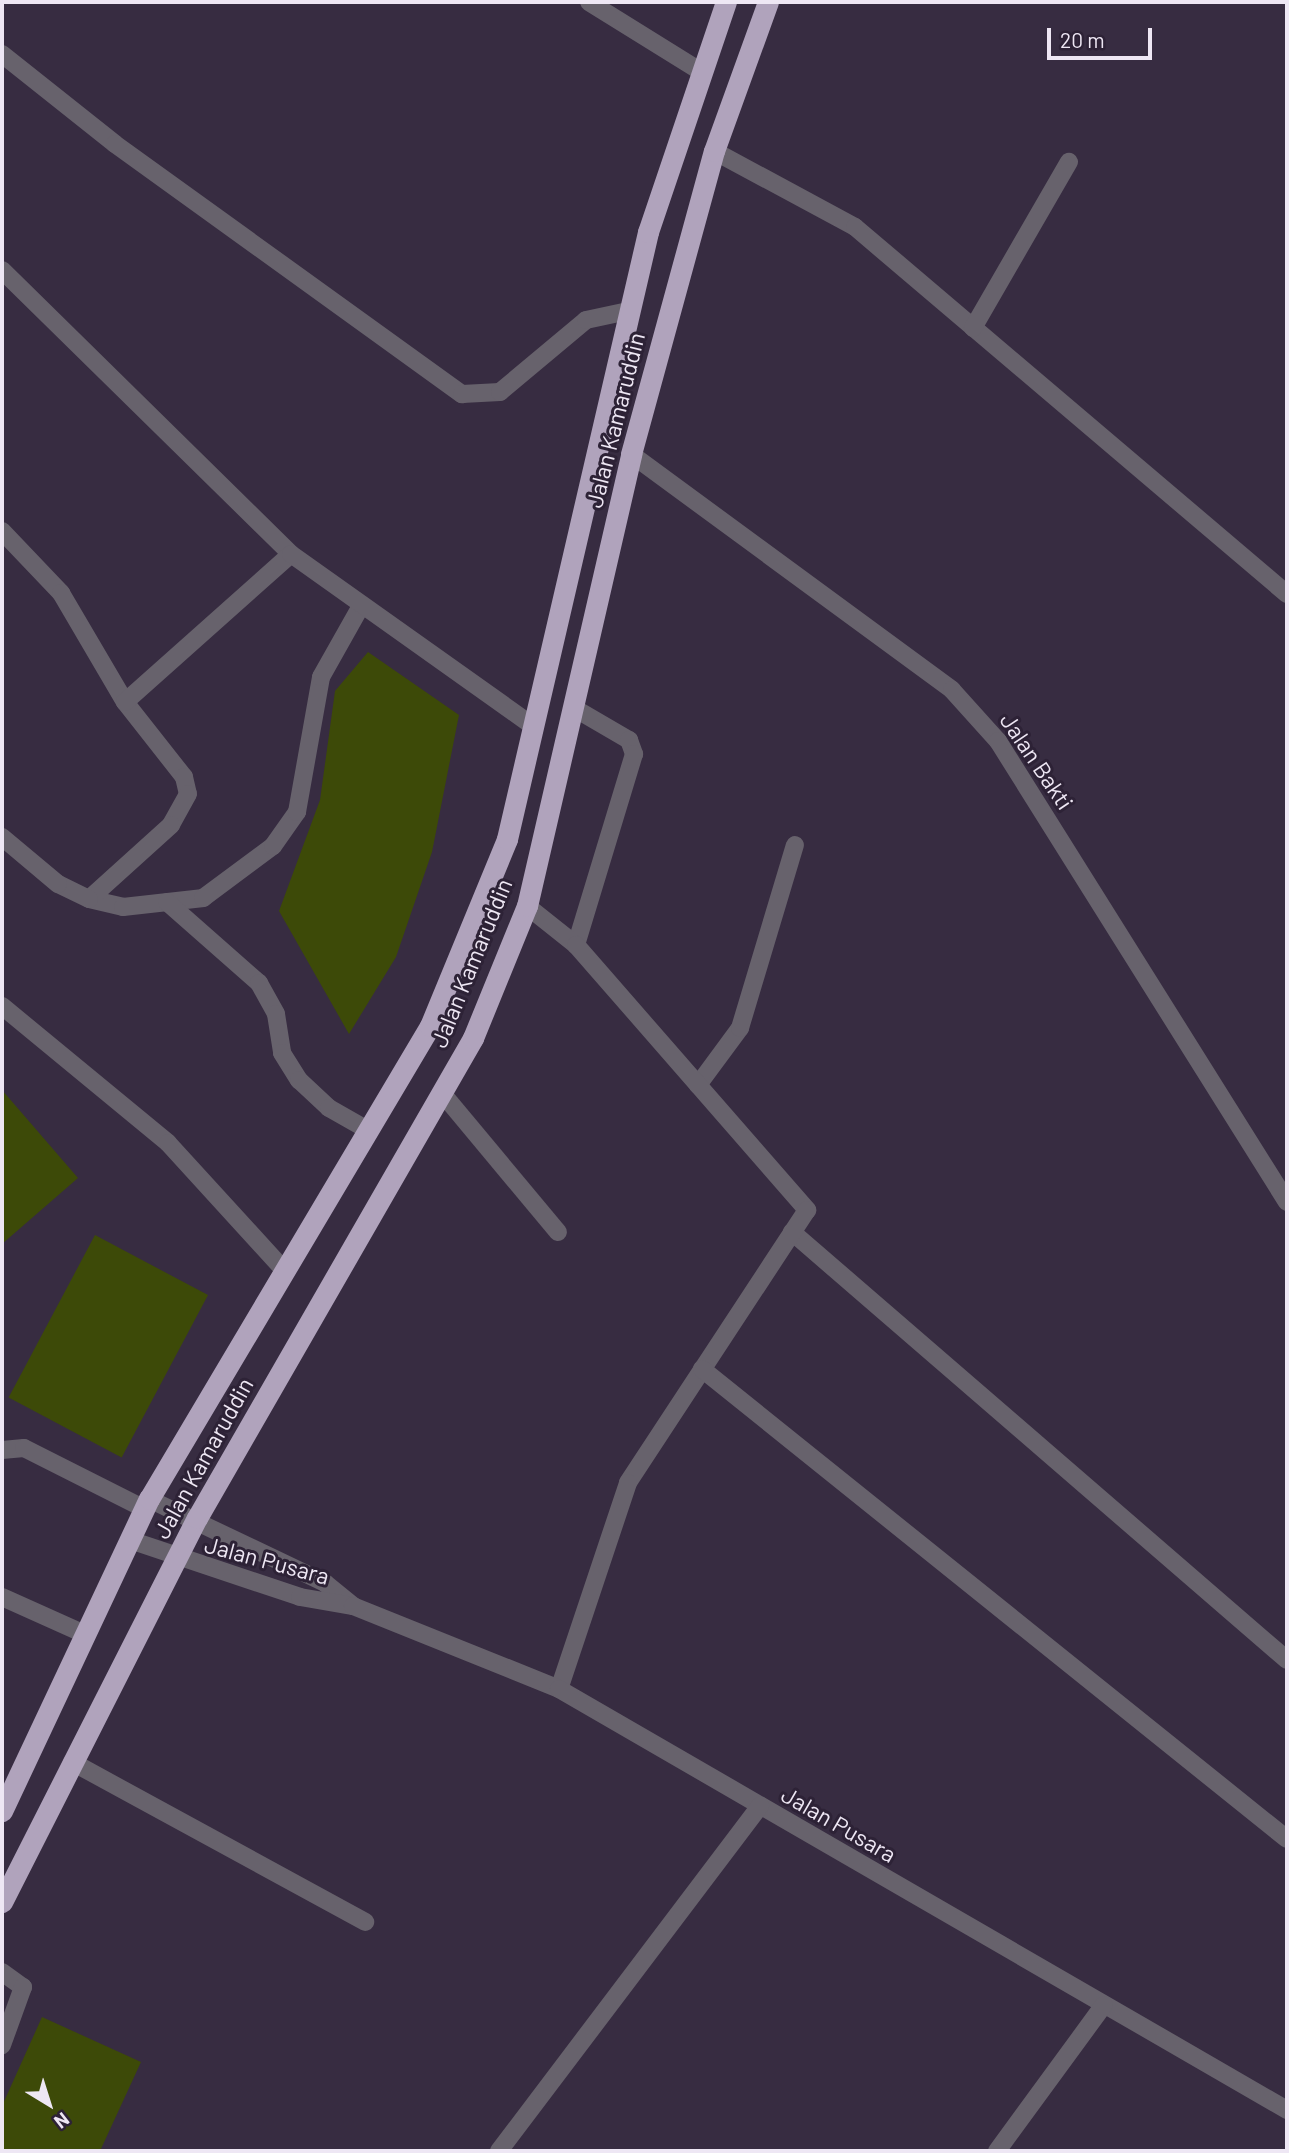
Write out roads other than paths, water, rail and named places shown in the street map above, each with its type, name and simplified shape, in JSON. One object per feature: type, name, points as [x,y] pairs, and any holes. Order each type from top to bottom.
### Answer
[{"type":"highway","name":"Jalan Kamaruddin","points":[[2,1811],[82,1633],[147,1504],[282,1268],[429,1026],[502,852],[628,311],[700,71],[726,2]]},
{"type":"highway","name":"Jalan Kamaruddin","points":[[2,1902],[197,1518],[473,1038],[527,906],[631,454],[714,151],[768,2]]},
{"type":"street","points":[[589,2],[700,71]]},
{"type":"street","points":[[2,54],[136,160],[462,394],[500,392],[586,320],[628,311]]},
{"type":"street","points":[[714,151],[855,228],[1287,594]]},
{"type":"street","points":[[973,328],[1069,162]]},
{"type":"street","points":[[2,270],[291,554],[533,726]]},
{"type":"street","name":"Jalan Bakti","points":[[631,454],[952,690],[998,741],[1287,1202]]},
{"type":"street","points":[[2,531],[61,593],[125,702],[184,777],[188,794],[171,825],[89,899]]},
{"type":"street","points":[[125,702],[291,554]]},
{"type":"street","points":[[2,837],[58,884],[89,899],[123,907],[203,898],[273,846],[297,812],[321,677],[361,606]]},
{"type":"street","points":[[573,708],[629,740],[634,754],[576,945]]},
{"type":"street","points":[[698,1084],[740,1028],[795,845]]},
{"type":"street","points":[[167,902],[259,983],[276,1014],[282,1053],[299,1080],[329,1108],[366,1129]]},
{"type":"street","points":[[527,906],[576,945],[807,1210],[628,1483],[559,1689]]},
{"type":"street","points":[[2,1006],[168,1143],[282,1268]]},
{"type":"street","points":[[442,1093],[558,1232]]},
{"type":"street","points":[[792,1232],[1287,1660]]},
{"type":"street","points":[[702,1369],[1287,1839]]},
{"type":"street","name":"Jalan Pusara","points":[[2,1450],[24,1448],[147,1504],[197,1518],[325,1583],[353,1606]]},
{"type":"street","name":"Jalan Pusara","points":[[130,1540],[177,1560],[316,1601],[353,1606],[559,1689],[1287,2110]]},
{"type":"street","points":[[2,1597],[82,1633]]},
{"type":"street","points":[[72,1762],[366,1922]]},
{"type":"street","points":[[505,2149],[760,1806]]},
{"type":"street","points":[[2,1972],[23,1987],[2,2045]]},
{"type":"street","points":[[997,2151],[1104,2005]]}]
